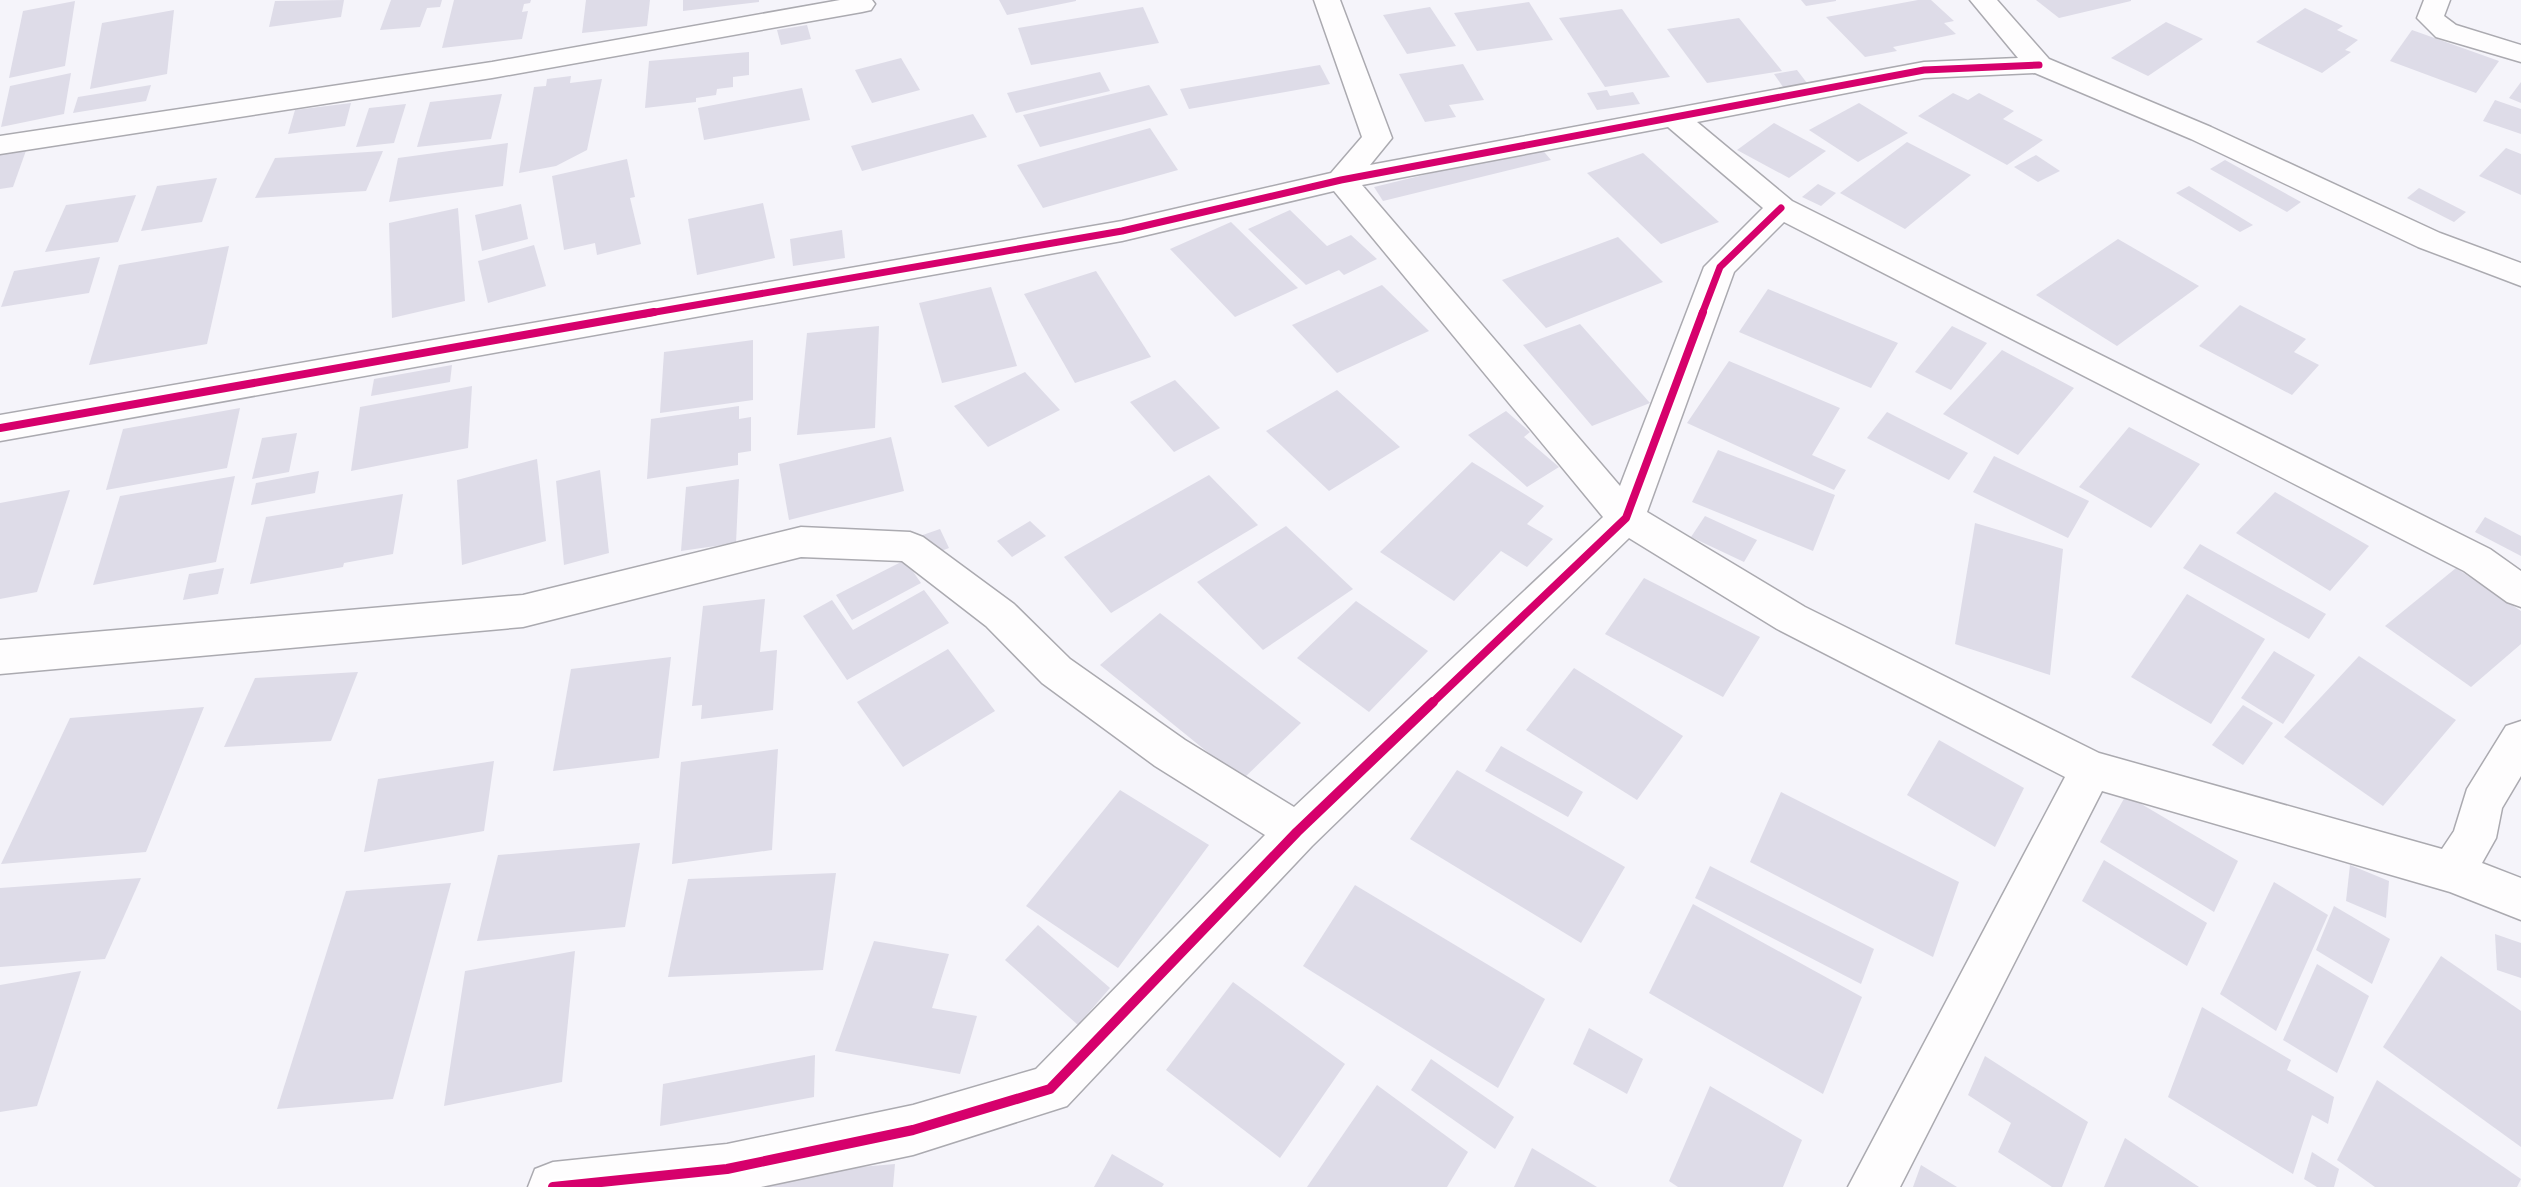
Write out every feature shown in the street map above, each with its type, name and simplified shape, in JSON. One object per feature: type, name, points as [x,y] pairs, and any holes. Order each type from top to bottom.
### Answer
[{"type":"street","points":[[1328,0],[1377,138],[1341,180]]},
{"type":"street","points":[[1983,0],[2039,65]]},
{"type":"street","points":[[2437,0],[2430,18],[2446,31],[2521,54]]},
{"type":"street","points":[[0,145],[346,90],[492,70],[863,4]]},
{"type":"street","points":[[0,428],[1122,231],[1341,180],[1924,70],[2039,65],[2201,133],[2429,240],[2521,275]]},
{"type":"street","points":[[1674,117],[1781,208],[2477,560],[2521,591]]},
{"type":"street","points":[[1341,180],[1626,518],[1791,618],[2091,769],[2292,824],[2452,872],[2521,899]]},
{"type":"street","points":[[553,1187],[727,1169],[913,1130],[1051,1088],[1297,832],[1626,518],[1720,267],[1781,208]]},
{"type":"street","points":[[0,657],[523,611],[801,542],[909,547],[1000,615],[1056,671],[1170,753],[1297,832]]},
{"type":"street","points":[[2452,872],[2474,838],[2482,803],[2521,738]]},
{"type":"street","points":[[1873,1187],[2091,769]]},
{"type":"building","points":[[344,0],[341,17],[269,27],[275,1]]},
{"type":"building","points":[[391,0],[442,0],[440,7],[427,8],[420,27],[380,30]]},
{"type":"building","points":[[454,0],[531,0],[530,3],[524,4],[522,12],[528,11],[522,39],[442,48]]},
{"type":"building","points":[[586,0],[650,0],[647,26],[582,33]]},
{"type":"building","points":[[683,0],[759,0],[759,2],[683,11]]},
{"type":"building","points":[[999,0],[1076,0],[1076,1],[1007,15]]},
{"type":"building","points":[[1801,0],[1836,0],[1836,1],[1806,6]]},
{"type":"building","points":[[1931,0],[1954,21],[1944,23],[1956,34],[1893,47],[1897,51],[1865,57],[1826,17]]},
{"type":"building","points":[[2036,0],[2131,0],[2131,1],[2059,18]]},
{"type":"building","points":[[75,1],[65,66],[9,78],[23,11]]},
{"type":"building","points":[[1529,2],[1553,40],[1477,51],[1454,13]]},
{"type":"building","points":[[1143,7],[1159,43],[1031,65],[1018,28]]},
{"type":"building","points":[[1430,7],[1456,46],[1407,54],[1383,15]]},
{"type":"building","points":[[2305,8],[2343,26],[2337,30],[2358,40],[2345,50],[2351,52],[2322,73],[2256,42]]},
{"type":"building","points":[[1622,9],[1670,77],[1605,87],[1559,18]]},
{"type":"building","points":[[174,10],[167,74],[90,89],[102,23]]},
{"type":"building","points":[[1739,18],[1782,71],[1707,83],[1667,29]]},
{"type":"building","points":[[2166,22],[2203,39],[2148,76],[2111,58]]},
{"type":"building","points":[[807,25],[811,39],[781,45],[777,30]]},
{"type":"building","points":[[2412,30],[2499,61],[2476,93],[2390,61]]},
{"type":"building","points":[[749,52],[749,75],[733,77],[733,87],[717,89],[716,95],[696,98],[696,102],[645,108],[649,61]]},
{"type":"building","points":[[901,58],[920,90],[872,103],[855,70]]},
{"type":"building","points":[[1463,64],[1484,100],[1449,105],[1456,117],[1425,122],[1399,74]]},
{"type":"building","points":[[1320,65],[1330,84],[1189,109],[1180,89]]},
{"type":"building","points":[[1797,70],[1807,83],[1783,87],[1774,74]]},
{"type":"building","points":[[1100,72],[1110,91],[1016,113],[1007,93]]},
{"type":"building","points":[[71,73],[64,114],[1,127],[10,86]]},
{"type":"building","points":[[571,76],[570,83],[602,79],[587,150],[556,166],[519,173],[534,87],[546,86],[547,79]]},
{"type":"building","points":[[2521,82],[2521,103],[2509,98]]},
{"type":"building","points":[[151,85],[146,101],[73,113],[78,97]]},
{"type":"building","points":[[1149,85],[1168,115],[1040,147],[1023,115]]},
{"type":"building","points":[[802,88],[810,120],[704,140],[698,108]]},
{"type":"building","points":[[1607,90],[1610,96],[1633,92],[1640,104],[1597,110],[1587,93]]},
{"type":"building","points":[[1953,93],[1968,100],[1979,93],[2014,111],[2003,119],[2043,140],[2007,165],[1918,116]]},
{"type":"building","points":[[502,94],[491,139],[417,147],[430,102]]},
{"type":"building","points":[[2495,100],[2521,109],[2521,134],[2483,121]]},
{"type":"building","points":[[351,103],[345,126],[288,134],[295,110]]},
{"type":"building","points":[[1859,103],[1908,133],[1858,162],[1809,130]]},
{"type":"building","points":[[406,104],[394,143],[356,147],[369,108]]},
{"type":"building","points":[[973,114],[987,137],[862,171],[851,146]]},
{"type":"building","points":[[1774,123],[1826,151],[1789,178],[1737,150]]},
{"type":"building","points":[[1150,128],[1178,170],[1043,208],[1017,165]]},
{"type":"building","points":[[1907,142],[1971,175],[1905,229],[1840,193]]},
{"type":"building","points":[[508,143],[503,186],[389,202],[398,158]]},
{"type":"building","points":[[28,145],[13,187],[0,189],[0,149]]},
{"type":"building","points":[[1540,147],[1551,160],[1383,201],[1374,187]]},
{"type":"building","points":[[2506,148],[2521,154],[2521,195],[2479,176]]},
{"type":"building","points":[[383,151],[366,191],[255,198],[275,158]]},
{"type":"building","points":[[1643,153],[1719,222],[1661,244],[1587,173]]},
{"type":"building","points":[[2036,155],[2060,171],[2038,182],[2014,167]]},
{"type":"building","points":[[627,159],[635,197],[630,198],[641,244],[597,255],[595,243],[564,250],[552,176]]},
{"type":"building","points":[[2225,160],[2301,202],[2287,212],[2210,169]]},
{"type":"building","points":[[217,178],[202,222],[141,231],[157,186]]},
{"type":"building","points":[[1818,184],[1836,193],[1821,206],[1802,197]]},
{"type":"building","points":[[2189,186],[2253,225],[2240,232],[2176,193]]},
{"type":"building","points":[[2419,188],[2466,212],[2454,222],[2407,198]]},
{"type":"building","points":[[136,195],[118,242],[45,252],[66,205]]},
{"type":"building","points":[[763,203],[775,258],[697,275],[688,219]]},
{"type":"building","points":[[521,204],[528,239],[482,251],[475,215]]},
{"type":"building","points":[[458,208],[465,301],[392,318],[389,223]]},
{"type":"building","points":[[1290,210],[1327,246],[1351,235],[1377,259],[1344,275],[1339,270],[1306,285],[1248,229]]},
{"type":"building","points":[[1231,222],[1298,288],[1235,317],[1170,249]]},
{"type":"building","points":[[842,230],[845,258],[793,266],[790,239]]},
{"type":"building","points":[[1618,237],[1663,282],[1546,328],[1502,280]]},
{"type":"building","points":[[2118,239],[2199,286],[2117,346],[2036,295]]},
{"type":"building","points":[[534,245],[546,286],[488,303],[478,261]]},
{"type":"building","points":[[229,246],[207,344],[89,365],[119,265]]},
{"type":"building","points":[[100,257],[89,293],[1,307],[14,271]]},
{"type":"building","points":[[1096,271],[1151,357],[1075,383],[1024,294]]},
{"type":"building","points":[[1382,285],[1429,331],[1337,373],[1292,325]]},
{"type":"building","points":[[991,287],[1017,366],[942,383],[919,303]]},
{"type":"building","points":[[1768,289],[1898,343],[1871,388],[1739,332]]},
{"type":"building","points":[[2240,305],[2306,339],[2294,352],[2319,365],[2292,395],[2199,346]]},
{"type":"building","points":[[1580,324],[1650,403],[1592,426],[1523,345]]},
{"type":"building","points":[[879,326],[875,428],[797,435],[807,333]]},
{"type":"building","points":[[1952,326],[1987,343],[1951,390],[1915,372]]},
{"type":"building","points":[[753,340],[753,400],[660,413],[664,352]]},
{"type":"building","points":[[2002,350],[2074,388],[2018,455],[1943,414]]},
{"type":"building","points":[[1729,361],[1840,408],[1812,455],[1846,470],[1834,490],[1687,423]]},
{"type":"building","points":[[452,365],[450,382],[371,396],[374,379]]},
{"type":"building","points":[[1025,372],[1060,410],[988,447],[954,406]]},
{"type":"building","points":[[1175,380],[1220,428],[1174,452],[1130,402]]},
{"type":"building","points":[[472,386],[468,448],[351,471],[360,407]]},
{"type":"building","points":[[1337,390],[1400,447],[1329,491],[1266,431]]},
{"type":"building","points":[[739,406],[739,419],[751,417],[751,451],[738,453],[738,465],[647,479],[651,419]]},
{"type":"building","points":[[240,408],[227,468],[106,490],[123,429]]},
{"type":"building","points":[[1506,411],[1530,432],[1524,437],[1559,467],[1527,487],[1468,435]]},
{"type":"building","points":[[1887,412],[1968,453],[1949,480],[1867,438]]},
{"type":"building","points":[[2129,427],[2200,464],[2151,528],[2079,487]]},
{"type":"building","points":[[297,433],[289,472],[252,479],[262,438]]},
{"type":"building","points":[[891,437],[904,491],[789,520],[779,464]]},
{"type":"building","points":[[1718,450],[1835,495],[1813,551],[1692,502]]},
{"type":"building","points":[[1994,456],[2089,501],[2068,538],[1973,492]]},
{"type":"building","points":[[537,459],[546,541],[462,565],[457,480]]},
{"type":"building","points":[[1472,462],[1544,506],[1527,524],[1553,539],[1527,567],[1501,551],[1454,601],[1380,552]]},
{"type":"building","points":[[600,470],[609,553],[564,565],[556,481]]},
{"type":"building","points":[[319,471],[315,493],[251,505],[256,483]]},
{"type":"building","points":[[1209,475],[1258,525],[1111,613],[1064,557]]},
{"type":"building","points":[[235,476],[216,562],[93,585],[120,496]]},
{"type":"building","points":[[739,479],[736,543],[681,551],[686,487]]},
{"type":"building","points":[[70,490],[37,592],[0,599],[0,503]]},
{"type":"building","points":[[2275,492],[2369,546],[2330,591],[2236,533]]},
{"type":"building","points":[[403,494],[393,554],[344,563],[343,567],[250,584],[266,517]]},
{"type":"building","points":[[1705,516],[1757,540],[1744,562],[1691,537]]},
{"type":"building","points":[[2485,517],[2521,536],[2521,556],[2475,532]]},
{"type":"building","points":[[1030,521],[1046,536],[1012,557],[997,541]]},
{"type":"building","points":[[1975,523],[2063,549],[2050,675],[1955,644]]},
{"type":"building","points":[[1286,526],[1353,589],[1263,650],[1197,582]]},
{"type":"building","points":[[940,529],[949,548],[926,557],[917,537]]},
{"type":"building","points":[[2200,544],[2326,614],[2309,639],[2183,568]]},
{"type":"building","points":[[905,560],[921,583],[852,620],[836,595]]},
{"type":"building","points":[[224,568],[218,594],[183,600],[189,574]]},
{"type":"building","points":[[2456,568],[2521,611],[2521,644],[2471,687],[2385,626]]},
{"type":"building","points":[[1644,578],[1760,637],[1723,697],[1605,634]]},
{"type":"building","points":[[924,590],[949,623],[847,680],[803,616],[832,600],[853,630]]},
{"type":"building","points":[[2187,594],[2265,639],[2211,724],[2131,677]]},
{"type":"building","points":[[765,599],[760,652],[777,650],[773,710],[701,719],[702,705],[692,706],[703,606]]},
{"type":"building","points":[[1356,601],[1428,651],[1369,712],[1297,658]]},
{"type":"building","points":[[1160,613],[1301,723],[1242,780],[1100,665]]},
{"type":"building","points":[[948,649],[995,711],[903,767],[857,702]]},
{"type":"building","points":[[2274,651],[2315,675],[2283,724],[2241,698]]},
{"type":"building","points":[[2359,656],[2456,720],[2383,806],[2284,737]]},
{"type":"building","points":[[671,657],[659,758],[553,771],[571,669]]},
{"type":"building","points":[[1574,668],[1683,736],[1637,800],[1526,730]]},
{"type":"building","points":[[358,672],[331,741],[224,747],[255,678]]},
{"type":"building","points":[[2243,705],[2273,723],[2243,765],[2212,745]]},
{"type":"building","points":[[204,707],[146,852],[1,864],[70,718]]},
{"type":"building","points":[[1939,740],[2024,788],[1995,847],[1907,795]]},
{"type":"building","points":[[1501,746],[1583,792],[1568,817],[1485,771]]},
{"type":"building","points":[[778,749],[772,850],[672,864],[681,762]]},
{"type":"building","points":[[494,761],[484,831],[364,852],[378,779]]},
{"type":"building","points":[[1457,770],[1625,867],[1581,943],[1410,839]]},
{"type":"building","points":[[1120,790],[1209,845],[1118,968],[1026,906]]},
{"type":"building","points":[[1781,792],[1959,882],[1933,957],[1750,862]]},
{"type":"building","points":[[2126,795],[2238,861],[2214,912],[2100,842]]},
{"type":"building","points":[[640,843],[625,927],[477,941],[498,855]]},
{"type":"building","points":[[2104,860],[2207,923],[2187,966],[2082,901]]},
{"type":"building","points":[[2350,865],[2389,881],[2386,918],[2346,901]]},
{"type":"building","points":[[1710,866],[1874,949],[1861,984],[1695,898]]},
{"type":"building","points":[[836,873],[823,970],[668,977],[688,879]]},
{"type":"building","points":[[141,878],[105,959],[0,967],[0,888]]},
{"type":"building","points":[[2274,882],[2328,915],[2276,1031],[2220,994]]},
{"type":"building","points":[[451,883],[393,1099],[277,1109],[346,891]]},
{"type":"building","points":[[1355,885],[1545,999],[1498,1088],[1303,966]]},
{"type":"building","points":[[1693,904],[1862,997],[1823,1094],[1649,993]]},
{"type":"building","points":[[2334,906],[2390,939],[2372,984],[2316,950]]},
{"type":"building","points":[[1038,925],[1110,988],[1078,1025],[1005,960]]},
{"type":"building","points":[[2495,934],[2521,943],[2521,978],[2497,970]]},
{"type":"building","points":[[874,941],[949,954],[932,1008],[977,1016],[960,1074],[835,1051]]},
{"type":"building","points":[[575,951],[562,1082],[444,1106],[465,971]]},
{"type":"building","points":[[2441,956],[2521,1011],[2521,1147],[2383,1047]]},
{"type":"building","points":[[2317,964],[2369,996],[2337,1073],[2283,1040]]},
{"type":"building","points":[[81,971],[37,1106],[0,1112],[0,985]]},
{"type":"building","points":[[1233,982],[1345,1064],[1280,1158],[1166,1070]]},
{"type":"building","points":[[2202,1007],[2291,1060],[2287,1070],[2334,1097],[2328,1124],[2312,1115],[2293,1174],[2168,1097]]},
{"type":"building","points":[[1589,1028],[1643,1059],[1627,1094],[1573,1064]]},
{"type":"building","points":[[815,1055],[814,1097],[660,1126],[663,1084]]},
{"type":"building","points":[[1985,1056],[2088,1122],[2062,1187],[2052,1187],[1998,1152],[2011,1123],[1968,1095]]},
{"type":"building","points":[[1431,1059],[1514,1117],[1495,1149],[1411,1090]]},
{"type":"building","points":[[2377,1080],[2521,1179],[2517,1187],[2375,1187],[2337,1160]]},
{"type":"building","points":[[1377,1085],[1468,1152],[1447,1187],[1307,1187]]},
{"type":"building","points":[[1710,1086],[1802,1140],[1783,1187],[1678,1187],[1669,1181]]},
{"type":"building","points":[[2125,1138],[2199,1187],[2104,1187]]},
{"type":"building","points":[[1532,1148],[1597,1187],[1514,1187]]},
{"type":"building","points":[[2312,1152],[2339,1169],[2334,1187],[2317,1187],[2304,1179]]},
{"type":"building","points":[[1112,1154],[1164,1184],[1162,1187],[1094,1187]]},
{"type":"building","points":[[895,1164],[893,1187],[766,1187],[767,1175]]},
{"type":"building","points":[[1921,1165],[1957,1187],[1913,1187]]},
{"type":"cycle path","points":[[0,428],[1122,231],[1341,180],[1924,70],[2039,65]]},
{"type":"cycle path","points":[[553,1187],[727,1169],[913,1130],[1050,1089],[1297,832],[1626,518],[1720,267],[1781,208]]}]
